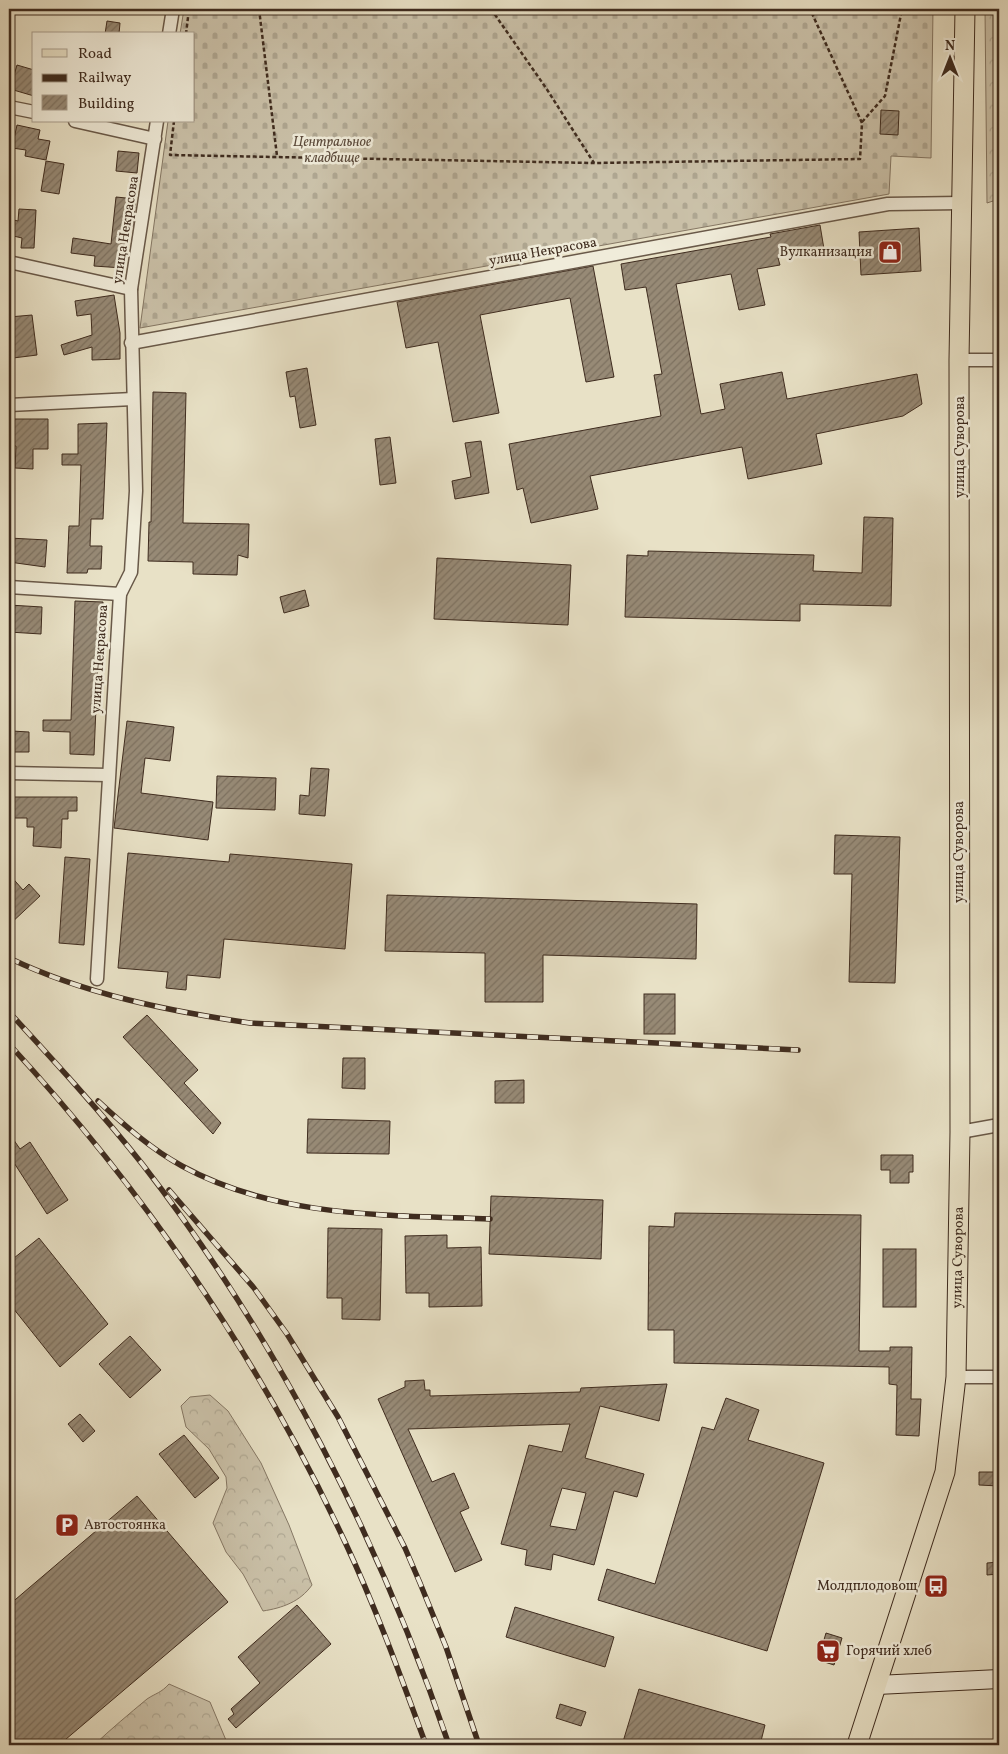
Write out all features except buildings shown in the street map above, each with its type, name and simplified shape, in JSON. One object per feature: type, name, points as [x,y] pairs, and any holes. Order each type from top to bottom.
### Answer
[{"type":"main road","name":"улица Суворова","points":[[857,1745],[945,1472],[956,1377],[960,1132],[959,360],[966,11]]},
{"type":"main road","points":[[877,1685],[999,1679]]},
{"type":"street","points":[[169,32],[173,9]]},
{"type":"street","points":[[9,107],[32,112]]},
{"type":"street","points":[[79,122],[155,139]]},
{"type":"street","name":"улица Некрасова","points":[[96,979],[120,594],[131,572],[136,491],[132,400],[132,289],[157,122]]},
{"type":"street","name":"улица Некрасова","points":[[131,343],[888,204],[961,204]]},
{"type":"street","points":[[9,262],[132,289]]},
{"type":"street","points":[[959,360],[999,360]]},
{"type":"street","points":[[9,405],[132,400]]},
{"type":"street","points":[[9,587],[120,594]]},
{"type":"street","points":[[9,773],[108,775]]},
{"type":"street","points":[[960,1132],[999,1124]]},
{"type":"street","points":[[956,1377],[999,1377]]},
{"type":"path","points":[[186,32],[189,9]]},
{"type":"path","points":[[259,9],[277,156]]},
{"type":"path","points":[[491,9],[546,88],[594,163]]},
{"type":"path","points":[[174,122],[170,155],[594,163],[860,159],[862,123],[810,9]]},
{"type":"path","points":[[862,123],[885,96],[902,9]]},
{"type":"green space","name":"Центральное кладбище","points":[[184,9],[933,9],[931,158],[891,156],[889,194],[140,328],[168,122],[195,122],[195,32],[180,32]]},
{"type":"green space","points":[[985,9],[999,9],[999,199],[987,203]]},
{"type":"green space","points":[[210,1395],[228,1411],[261,1463],[289,1525],[312,1585],[302,1596],[284,1606],[263,1611],[243,1574],[226,1552],[213,1523],[227,1488],[226,1477],[209,1449],[186,1427],[181,1406],[190,1397]]},
{"type":"green space","points":[[169,1684],[210,1702],[228,1745],[94,1745],[147,1699]]},
{"type":"railway","points":[[9,958],[67,982],[97,991],[157,1007],[250,1023],[798,1050]]},
{"type":"railway","points":[[9,1012],[61,1068],[143,1165],[192,1231],[238,1300],[280,1370],[320,1443],[357,1517],[421,1668],[449,1745]]},
{"type":"railway","points":[[9,1044],[59,1100],[153,1219],[196,1280],[276,1408],[312,1474],[345,1542],[388,1643],[426,1745]]},
{"type":"railway","points":[[98,1101],[138,1136],[182,1166],[218,1183],[256,1196],[294,1205],[372,1214],[490,1219]]},
{"type":"railway","points":[[169,1190],[254,1288],[287,1334],[338,1417],[405,1548],[446,1647],[479,1745]]},
{"type":"place","name":"Вулканизация","points":[[890,252]]},
{"type":"place","name":"Автостоянка","points":[[67,1525]]},
{"type":"place","name":"Молдплодовощ","points":[[936,1586]]},
{"type":"place","name":"Горячий хлеб","points":[[828,1651]]}]
